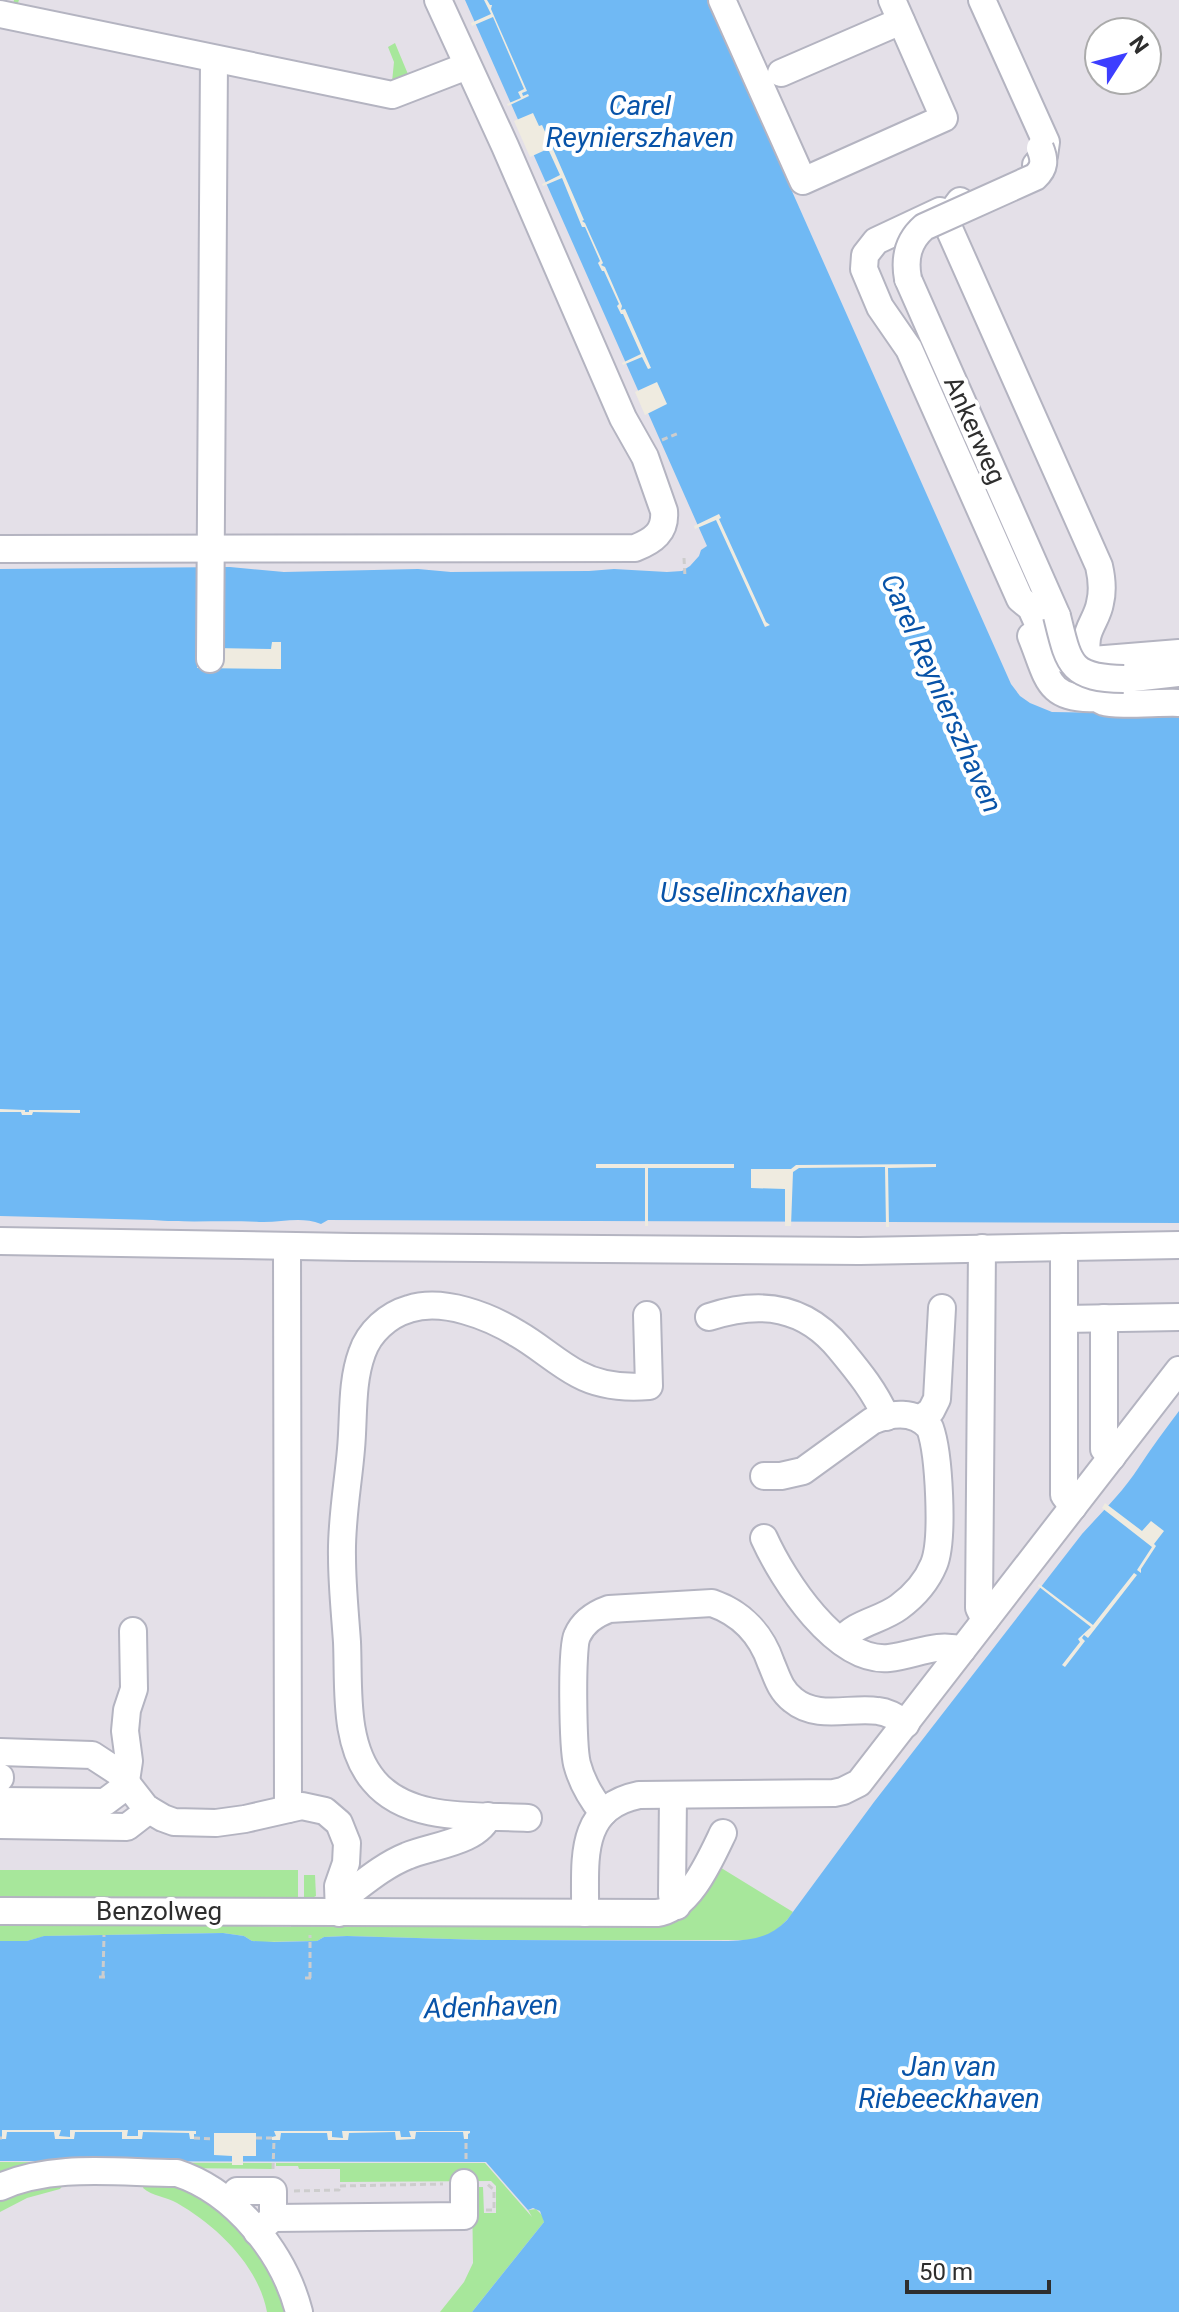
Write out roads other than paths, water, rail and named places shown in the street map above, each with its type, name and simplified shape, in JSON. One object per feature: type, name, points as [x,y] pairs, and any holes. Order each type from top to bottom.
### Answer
[{"type":"street","points":[[0,549],[635,548],[649,543],[663,528],[664,511],[645,457],[623,418],[438,0]]},
{"type":"street","points":[[722,0],[803,181],[944,118],[896,10],[781,73]]},
{"type":"street","name":"Ankerweg","points":[[974,0],[1044,163],[1039,173],[1026,182],[924,227],[909,246],[906,257],[908,279],[1057,616],[1069,657],[1081,672],[1100,679],[1179,673]]},
{"type":"street","name":"Ankerweg","points":[[982,0],[1046,142],[1046,149],[1035,166],[876,241],[865,255],[864,269],[880,307],[909,349],[1020,599],[1020,612],[1053,686],[1060,693],[1076,699],[1097,698],[1108,703],[1179,703]]},
{"type":"street","points":[[2,10],[214,59],[392,95],[467,66]]},
{"type":"street","points":[[210,659],[214,59]]},
{"type":"street","points":[[960,201],[947,224],[1099,566],[1102,591],[1087,638],[1091,689],[1097,698]]},
{"type":"street","name":"Ankerweg","points":[[1020,599],[1031,608],[1049,648],[1071,661],[1179,653]]},
{"type":"street","points":[[0,1241],[860,1251],[1179,1245]]},
{"type":"street","points":[[287,1246],[288,1809]]},
{"type":"street","points":[[1064,1247],[1064,1495],[1073,1507]]},
{"type":"street","points":[[982,1248],[979,1608],[985,1620]]},
{"type":"street","points":[[528,1818],[427,1812],[405,1805],[374,1781],[356,1748],[351,1720],[342,1556],[355,1383],[362,1352],[376,1329],[397,1313],[421,1306],[446,1307],[476,1314],[517,1333],[579,1375],[593,1381],[622,1387],[649,1386],[647,1315]]},
{"type":"street","points":[[709,1317],[745,1308],[763,1308],[814,1323],[833,1339],[863,1376],[886,1417]]},
{"type":"street","points":[[920,1419],[931,1411],[937,1399],[942,1308]]},
{"type":"street","points":[[1064,1319],[1179,1317]]},
{"type":"street","points":[[1104,1318],[1104,1449],[1112,1457]]},
{"type":"street","points":[[585,1913],[587,1842],[603,1813],[629,1797],[843,1791],[865,1777],[1179,1370]]},
{"type":"street","points":[[764,1476],[803,1471],[872,1421],[901,1415],[920,1419],[930,1428],[936,1463],[939,1542],[934,1565],[919,1588],[899,1608],[856,1627],[841,1641]]},
{"type":"street","points":[[764,1538],[794,1591],[852,1649],[889,1658],[942,1646],[962,1650]]},
{"type":"street","points":[[603,1813],[581,1778],[574,1748],[574,1643],[593,1616],[609,1609],[712,1603],[725,1608],[747,1623],[761,1642],[781,1687],[803,1707],[819,1711],[877,1710],[906,1724]]},
{"type":"street","points":[[0,1801],[105,1802],[121,1790],[126,1781],[129,1761],[125,1731],[127,1710],[134,1689],[133,1631]]},
{"type":"street","points":[[0,1752],[92,1755],[109,1764],[149,1810],[174,1822],[216,1823],[302,1806],[318,1808],[332,1817],[344,1832],[348,1853],[326,1913]]},
{"type":"street","points":[[673,1795],[672,1895],[677,1906],[709,1863],[723,1833]]},
{"type":"street","points":[[0,1825],[127,1827],[149,1810]]},
{"type":"street","points":[[326,1913],[399,1860],[474,1834],[488,1816]]},
{"type":"street","name":"Benzolweg","points":[[0,1911],[657,1913],[677,1906]]},
{"type":"street","points":[[0,2187],[25,2178],[60,2173],[177,2173],[205,2184],[273,2191],[265,2225]]},
{"type":"street","points":[[265,2225],[464,2216],[465,2174]]},
{"type":"street","points":[[236,2189],[265,2225],[299,2312]]},
{"type":"water","name":"Usselincxhaven","points":[[465,0],[707,0],[1011,684],[1030,703],[1052,712],[1179,714],[1179,1223],[328,1220],[321,1224],[298,1220],[179,1221],[0,1216],[0,569],[230,567],[284,572],[614,569],[667,572],[682,571],[690,566],[707,546]]},
{"type":"water","name":"Jan van Riebeeckhaven","points":[[1179,1411],[1179,2312],[472,2312],[544,2222],[540,2211],[533,2208],[528,2210],[486,2162],[0,2161],[0,1941],[27,1941],[44,1936],[223,1933],[244,1936],[252,1941],[274,1942],[317,1941],[324,1937],[347,1936],[728,1941],[753,1939],[774,1931],[787,1920],[874,1802],[1082,1534],[1126,1485]]},
{"type":"water label","name":"Carel Reynierszhaven","points":[[640,121]]},
{"type":"water label","name":"Carel Reynierszhaven","points":[[942,693]]},
{"type":"water label","name":"Adenhaven","points":[[491,2006]]}]
